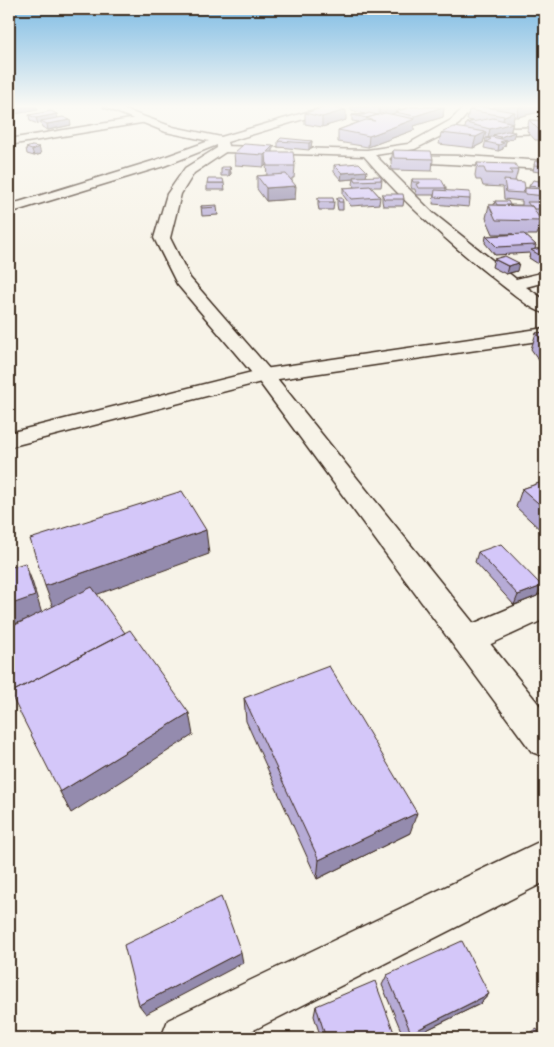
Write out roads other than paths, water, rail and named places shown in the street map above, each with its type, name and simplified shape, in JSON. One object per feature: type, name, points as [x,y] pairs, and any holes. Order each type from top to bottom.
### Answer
[{"type":"street","points":[[9,209],[185,156]]},
{"type":"street","points":[[208,156],[189,171],[174,194],[162,238],[183,280],[264,375],[545,740]]},
{"type":"street","points":[[369,156],[545,165]]},
{"type":"street","points":[[369,156],[398,186],[472,254],[545,308]]},
{"type":"street","points":[[513,285],[545,278]]},
{"type":"street","points":[[9,440],[264,375],[545,334]]},
{"type":"street","points":[[468,640],[545,605]]},
{"type":"street","points":[[186,1038],[545,860]]}]
